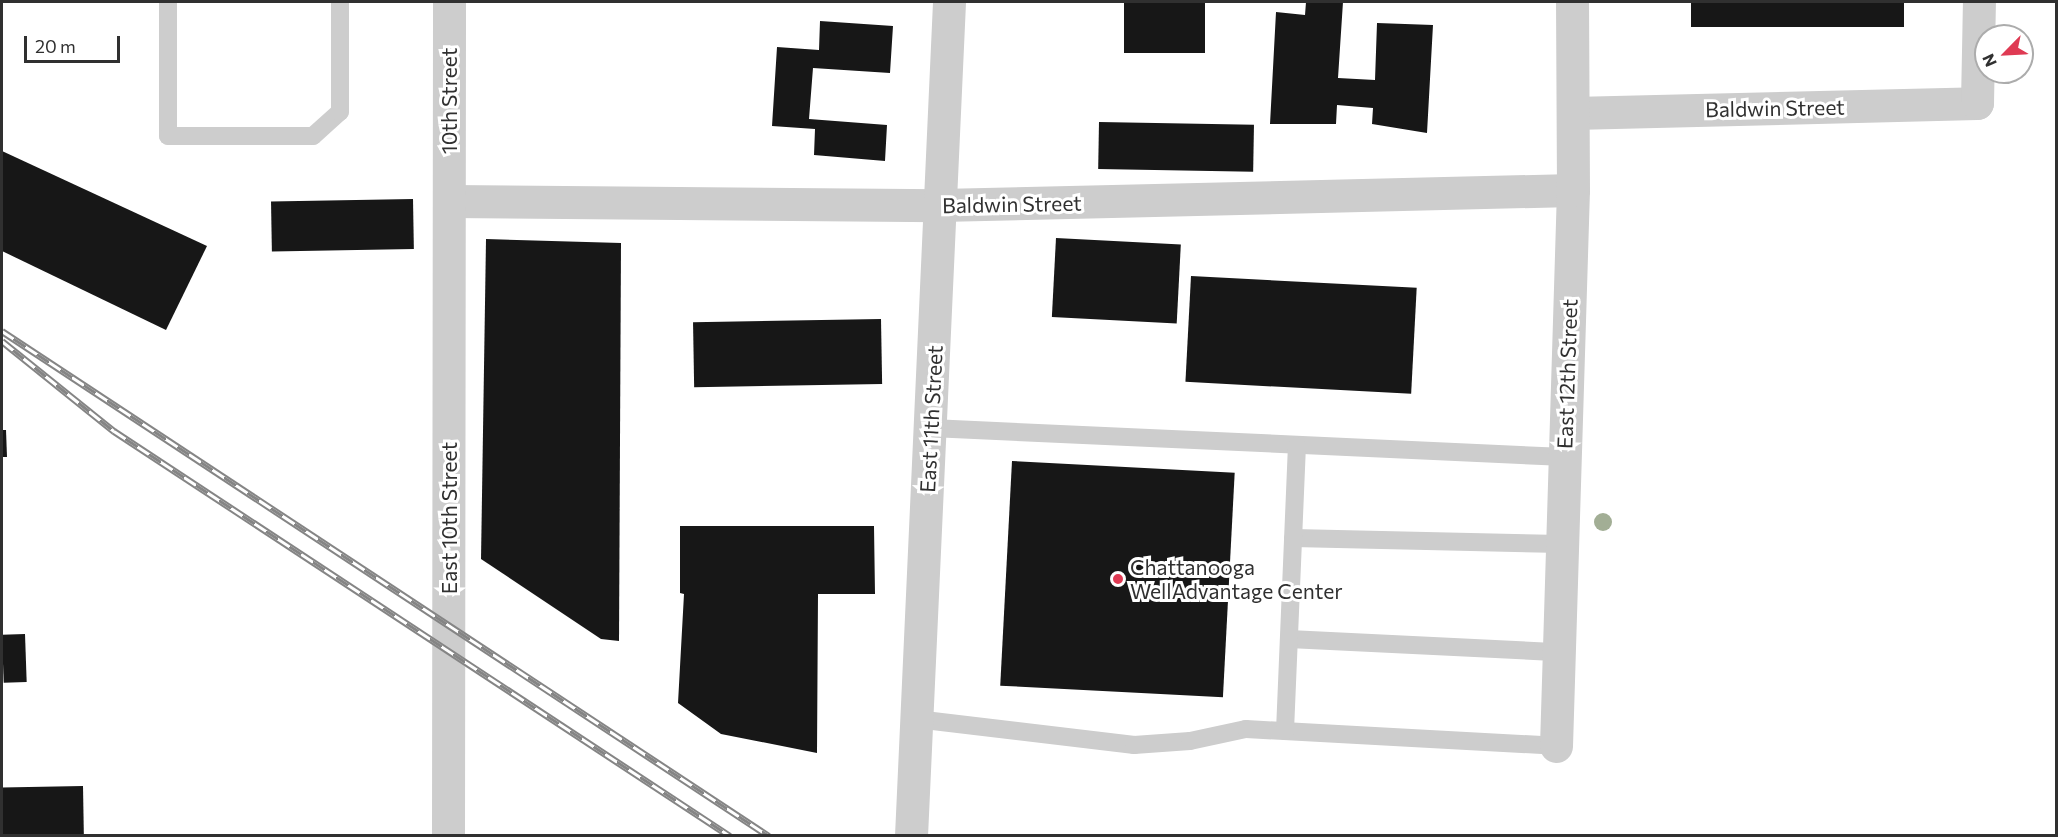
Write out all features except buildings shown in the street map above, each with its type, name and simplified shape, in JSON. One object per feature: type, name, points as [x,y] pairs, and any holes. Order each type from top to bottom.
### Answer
[{"type":"street","name":"10th Street","points":[[449,2],[450,201]]},
{"type":"street","name":"East 11th Street","points":[[911,836],[949,2]]},
{"type":"street","name":"East 12th Street","points":[[1556,746],[1574,190],[1572,2]]},
{"type":"street","name":"Baldwin Street","points":[[1573,113],[1977,103],[1979,2]]},
{"type":"street","name":"Baldwin Street","points":[[450,201],[940,205],[1574,190]]},
{"type":"street","name":"East 10th Street","points":[[448,836],[450,201]]},
{"type":"lane","points":[[168,2],[168,136],[313,136],[340,112],[340,2]]},
{"type":"lane","points":[[930,428],[1565,458]]},
{"type":"lane","points":[[1285,731],[1297,446]]},
{"type":"lane","points":[[1293,538],[1562,544]]},
{"type":"lane","points":[[1289,639],[1559,652]]},
{"type":"lane","points":[[916,719],[1134,745],[1190,741],[1246,729],[1556,746]]},
{"type":"railway","points":[[2,331],[769,836]]},
{"type":"railway","points":[[2,341],[114,431],[730,836]]},
{"type":"place","name":"Chattanooga WellAdvantage Center","points":[[1118,579]]}]
